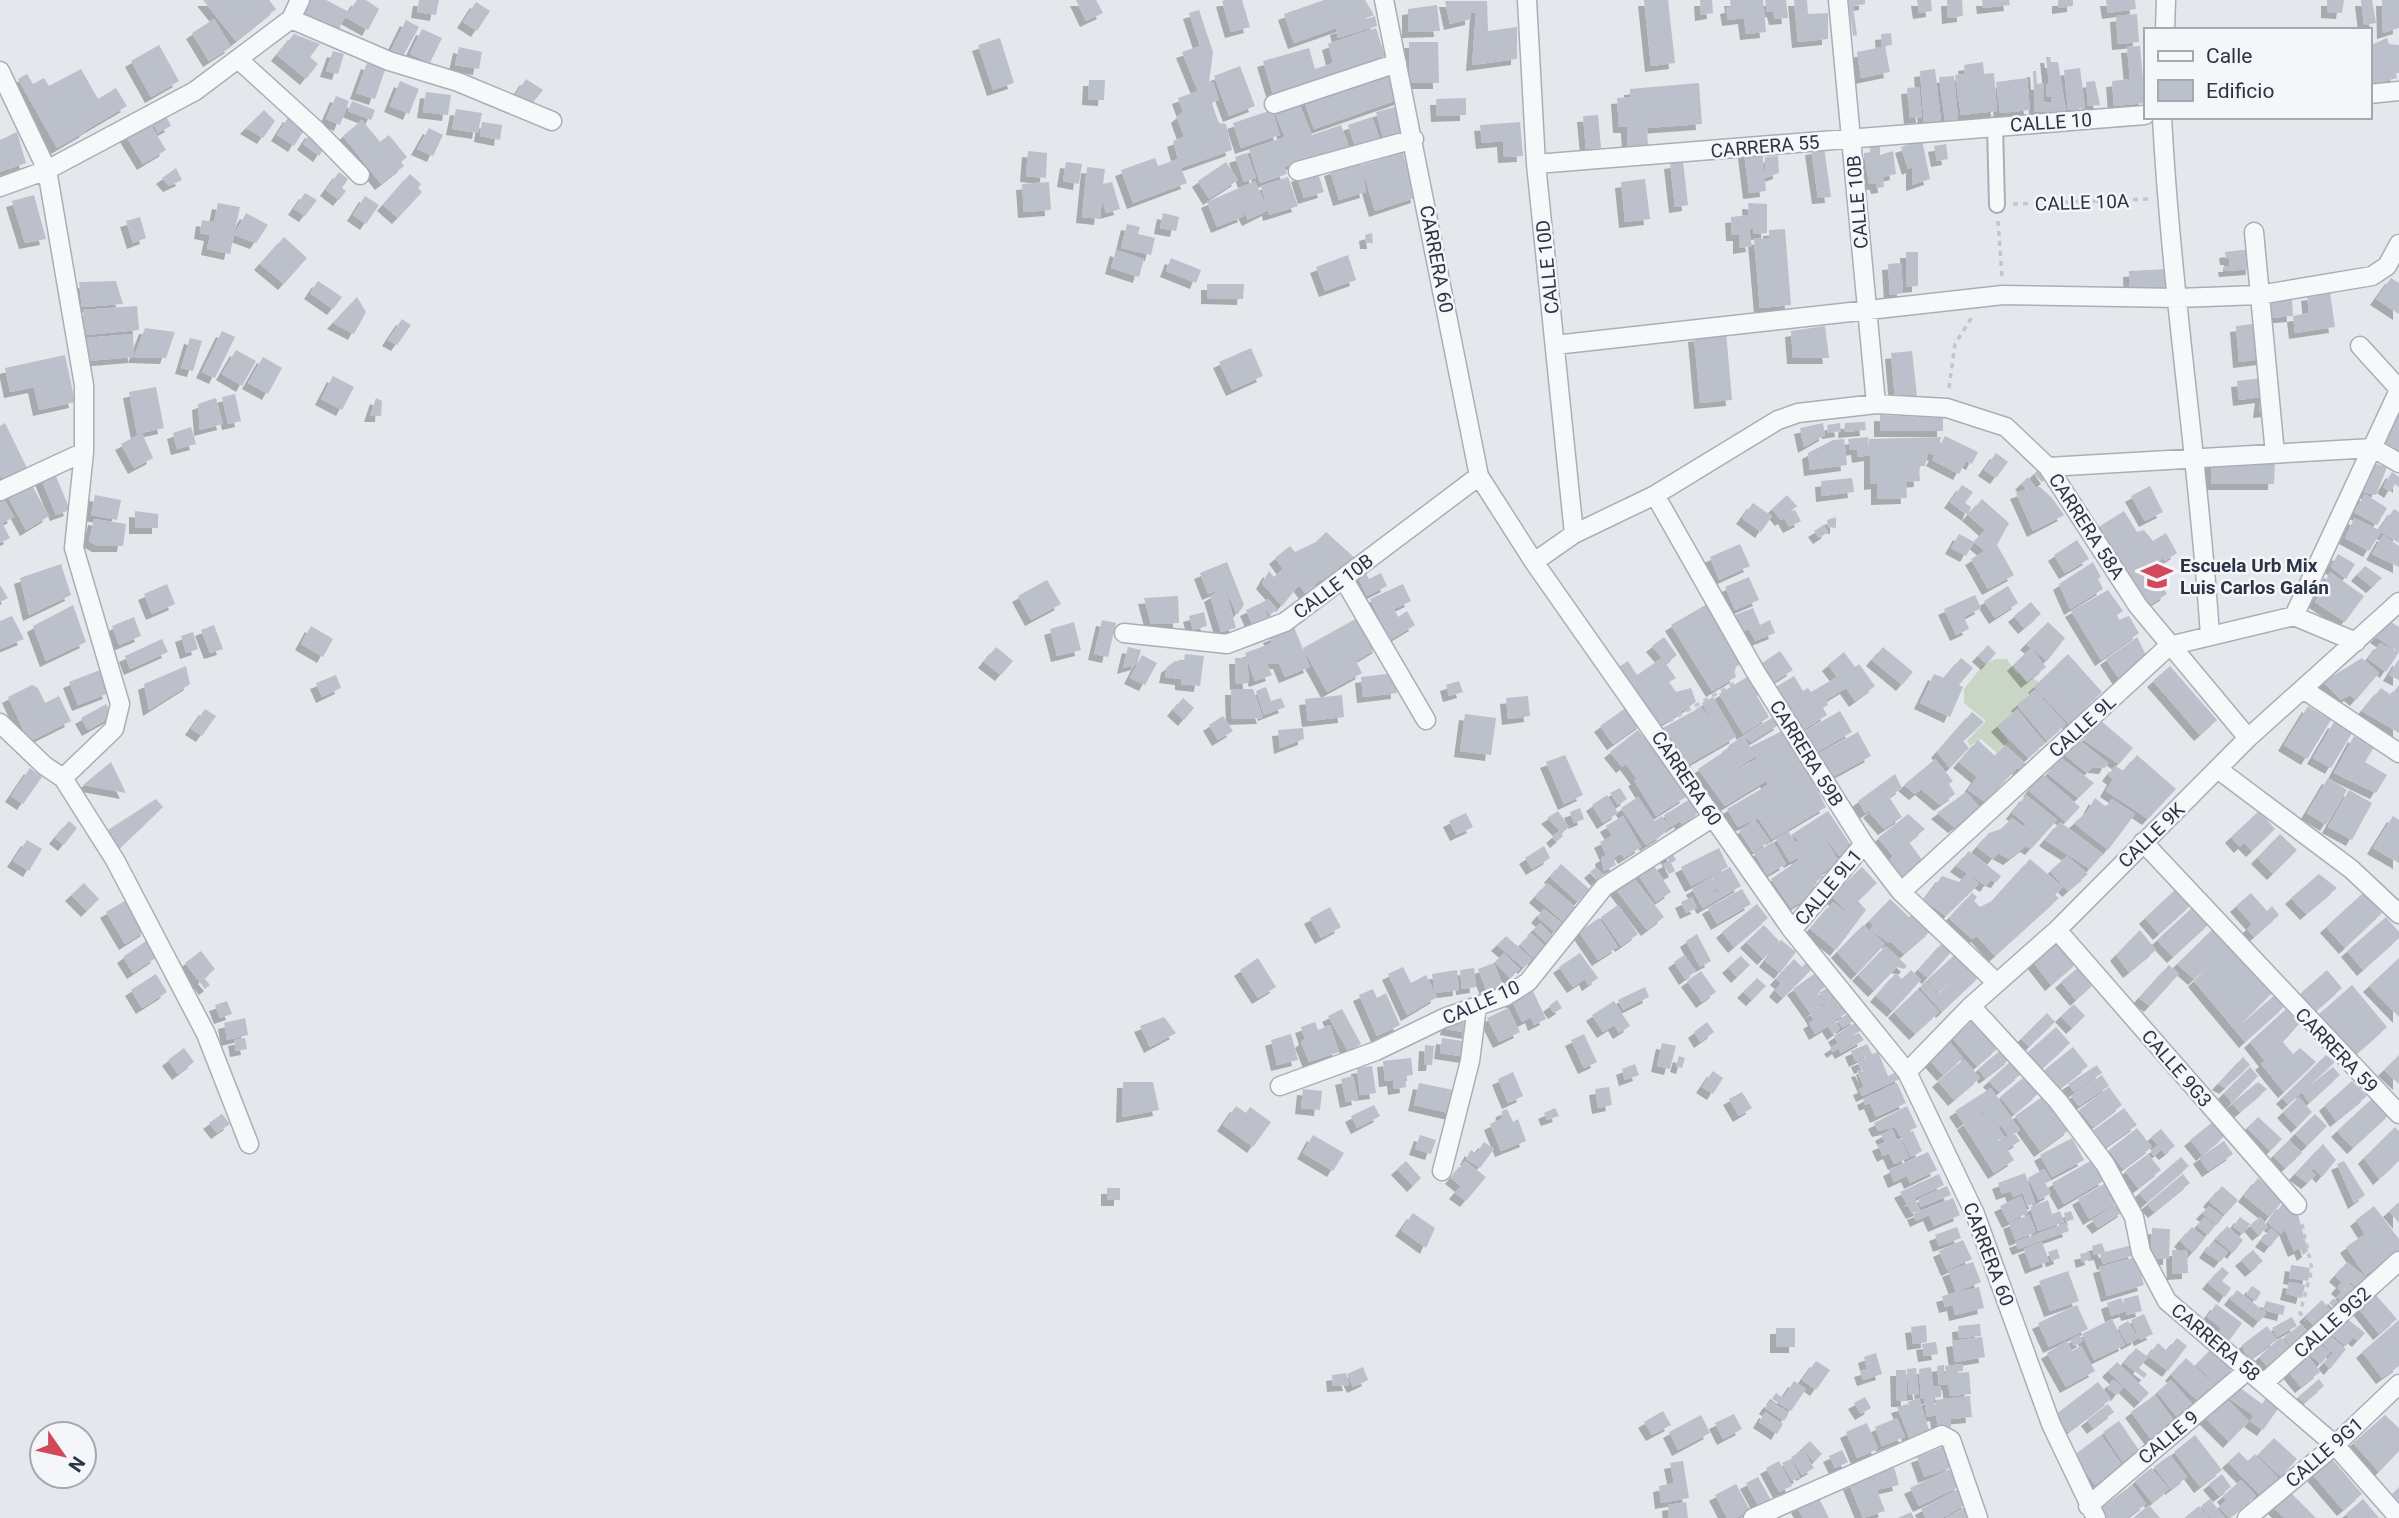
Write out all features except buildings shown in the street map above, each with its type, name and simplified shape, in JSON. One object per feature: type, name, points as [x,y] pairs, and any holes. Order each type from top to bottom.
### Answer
[{"type":"street","points":[[0,187],[47,170],[195,91],[291,19],[300,0]]},
{"type":"street","name":"CARRERA 60","points":[[1384,0],[1414,139],[1479,476],[1534,562],[1655,730],[1792,930],[1907,1072],[1975,1214],[2052,1424],[2092,1512]]},
{"type":"street","name":"CALLE 10D","points":[[1527,0],[1536,164],[1574,534]]},
{"type":"street","name":"CALLE 10B","points":[[1838,0],[1865,310],[1876,404]]},
{"type":"street","points":[[2165,28],[2166,0]]},
{"type":"street","points":[[291,19],[389,61],[458,82],[552,121]]},
{"type":"street","points":[[238,59],[317,131],[360,175]]},
{"type":"street","points":[[1274,104],[1397,63]]},
{"type":"street","points":[[0,71],[47,170],[84,385],[84,452],[74,548],[120,704],[114,729],[63,778]]},
{"type":"street","points":[[2371,94],[2399,91]]},
{"type":"street","name":"CALLE 10","points":[[1997,205],[1994,125],[2144,115]]},
{"type":"street","points":[[2162,119],[2166,199],[2196,458],[2210,636]]},
{"type":"street","name":"CARRERA 55","points":[[1536,164],[1994,125]]},
{"type":"street","points":[[1298,171],[1414,139]]},
{"type":"street","points":[[2254,232],[2275,454]]},
{"type":"street","points":[[1555,345],[2003,295],[2178,299],[2259,295],[2372,276],[2387,266],[2399,244]]},
{"type":"street","points":[[2356,642],[2294,616],[2399,389],[2360,346]]},
{"type":"street","name":"CARRERA 58A","points":[[1534,562],[1574,534],[1655,495],[1778,420],[1798,413],[1876,404],[1947,408],[2006,428],[2048,467],[2138,606],[2248,738]]},
{"type":"street","points":[[2048,467],[2374,448],[2399,463]]},
{"type":"street","points":[[0,491],[84,452]]},
{"type":"street","name":"CALLE 10B","points":[[1124,634],[1227,644],[1285,622],[1479,476]]},
{"type":"street","name":"CARRERA 59B","points":[[1655,495],[1755,671],[1864,844],[1901,892],[1997,983]]},
{"type":"street","points":[[1343,578],[1426,720]]},
{"type":"street","name":"CALLE 9K","points":[[1907,1072],[1971,1006],[2057,930],[2248,738],[2396,610]]},
{"type":"street","name":"CALLE 9L","points":[[1901,892],[2169,646],[2294,616]]},
{"type":"street","points":[[2303,689],[2399,752]]},
{"type":"street","points":[[0,723],[45,766],[63,778],[115,860],[205,1034],[249,1144]]},
{"type":"street","points":[[2219,770],[2351,869],[2398,909]]},
{"type":"street","name":"CALLE 10","points":[[1280,1086],[1376,1051],[1444,1018],[1506,996],[1528,982],[1604,887],[1656,851],[1713,818]]},
{"type":"street","name":"CARRERA 59","points":[[2143,842],[2399,1114]]},
{"type":"street","name":"CALLE 9L1","points":[[1792,930],[1864,844]]},
{"type":"street","name":"CALLE 9G3","points":[[2057,930],[2297,1205]]},
{"type":"street","points":[[1442,1171],[1470,1061],[1477,1006]]},
{"type":"street","name":"CARRERA 58","points":[[1971,1006],[2058,1101],[2105,1164],[2134,1217],[2141,1252],[2167,1301],[2335,1445],[2399,1518]]},
{"type":"street","name":"CALLE 9G2","points":[[2264,1383],[2399,1261]]},
{"type":"street","name":"CALLE 9","points":[[2092,1512],[2249,1369]]},
{"type":"street","name":"CALLE 9G1","points":[[2247,1518],[2335,1445],[2399,1384]]},
{"type":"street","points":[[1753,1518],[1942,1436],[1951,1440],[1978,1518]]},
{"type":"path","name":"CALLE 10A","points":[[1997,205],[2166,199]]},
{"type":"path","points":[[1655,730],[1755,671]]},
{"type":"path","points":[[2297,1205],[2312,1269],[2300,1313],[2318,1334]]},
{"type":"green space","points":[[1996,659],[2007,659],[2016,673],[2025,673],[2039,682],[2014,712],[1997,726],[2008,742],[1997,753],[1981,739],[1970,746],[1967,741],[1986,721],[1964,703],[1964,689],[1982,666]]},
{"type":"place","name":"Escuela Urb Mix Luis Carlos Galán","points":[[2157,576]]}]
